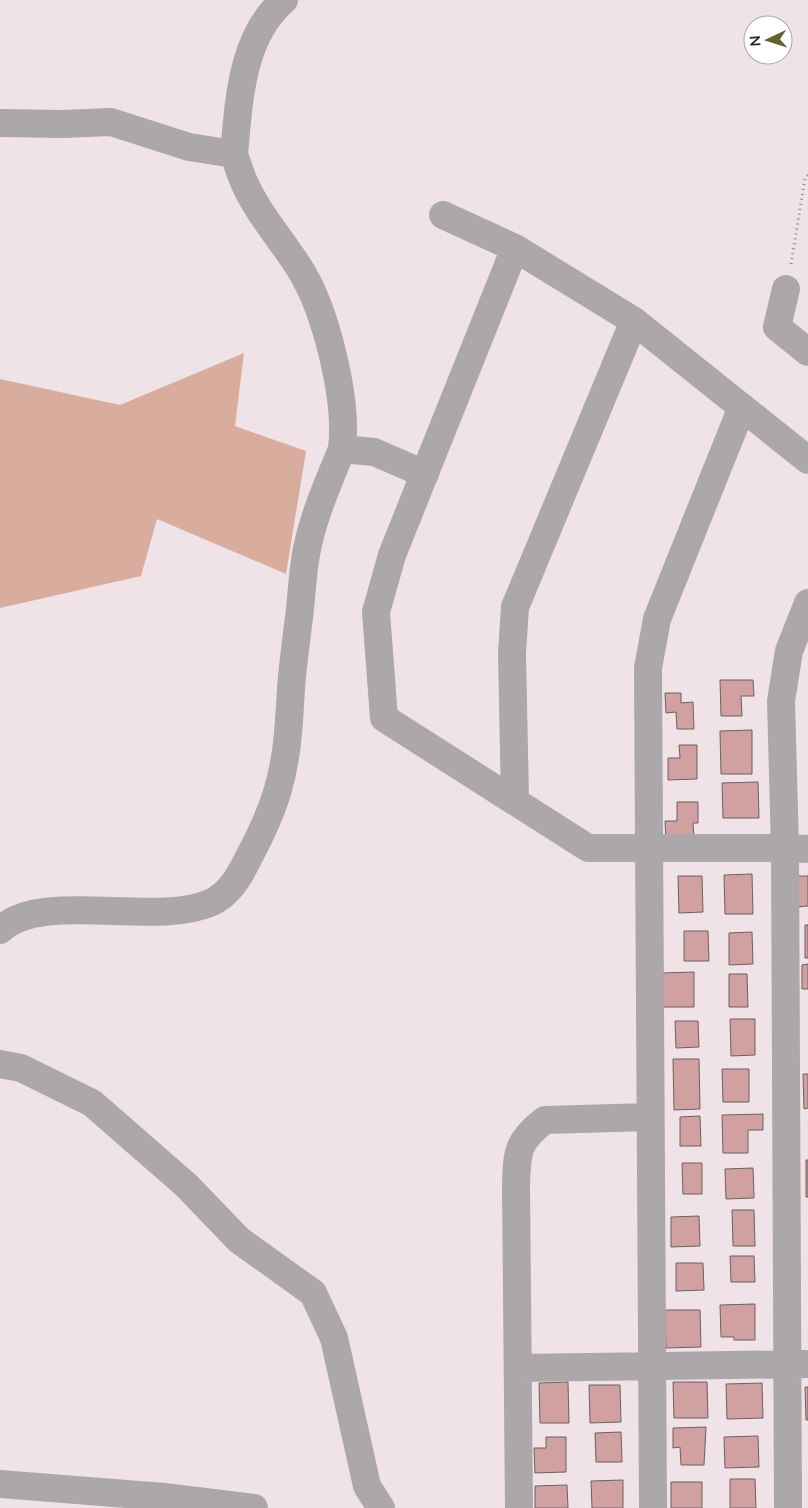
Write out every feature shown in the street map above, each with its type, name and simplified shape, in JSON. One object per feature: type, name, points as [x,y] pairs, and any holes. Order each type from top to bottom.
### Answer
[{"type":"street","points":[[0,930],[18,918],[42,913],[90,910],[140,913],[187,909],[211,903],[236,883],[261,834],[278,790],[287,748],[291,685],[307,548],[319,507],[342,449],[341,398],[337,373],[314,296],[300,270],[263,216],[244,183],[234,154],[245,67],[273,10],[284,0]]},
{"type":"street","points":[[0,122],[63,124],[111,122],[189,147],[234,154]]},
{"type":"street","points":[[443,214],[515,248],[634,321],[808,460]]},
{"type":"street","points":[[515,248],[392,555],[376,612],[384,718],[588,848],[796,848]]},
{"type":"street","points":[[786,289],[777,327],[808,352]]},
{"type":"street","points":[[515,801],[512,653],[515,608],[634,321]]},
{"type":"street","points":[[654,1508],[648,668],[657,619],[742,407]]},
{"type":"street","points":[[342,449],[374,452],[425,474]]},
{"type":"street","points":[[788,1508],[798,1364],[796,848],[781,701],[789,651],[808,603]]},
{"type":"street","points":[[0,1064],[21,1068],[92,1104],[186,1185],[239,1240],[312,1293],[334,1338],[367,1486],[381,1508]]},
{"type":"street","points":[[519,1508],[516,1186],[520,1146],[532,1130],[545,1120],[650,1117]]},
{"type":"street","points":[[519,1368],[798,1364]]},
{"type":"street","points":[[0,1484],[164,1497],[254,1508]]},
{"type":"path","points":[[786,289],[797,236],[805,178],[808,175]]},
{"type":"shaded area","points":[[244,353],[235,426],[306,451],[286,574],[157,519],[141,576],[0,608],[0,379],[120,405]]},
{"type":"building","points":[[720,680],[753,680],[754,696],[741,696],[742,716],[721,716]]},
{"type":"building","points":[[665,693],[681,693],[681,703],[693,702],[694,729],[677,729],[676,712],[666,713]]},
{"type":"building","points":[[752,730],[752,774],[721,774],[720,731]]},
{"type":"building","points":[[679,745],[697,745],[697,779],[668,780],[668,758],[680,758]]},
{"type":"building","points":[[758,782],[759,818],[723,818],[722,783]]},
{"type":"building","points":[[677,802],[698,802],[698,823],[693,823],[694,838],[666,839],[665,821],[677,821]]},
{"type":"building","points":[[752,874],[753,914],[725,914],[724,875]]},
{"type":"building","points":[[678,876],[702,876],[703,912],[679,913]]},
{"type":"building","points":[[795,876],[808,876],[808,906],[796,907]]},
{"type":"building","points":[[805,925],[808,925],[808,958],[805,958]]},
{"type":"building","points":[[684,931],[708,931],[709,961],[684,961]]},
{"type":"building","points":[[752,932],[753,964],[729,965],[729,933]]},
{"type":"building","points":[[808,964],[808,989],[802,989],[802,965]]},
{"type":"building","points":[[694,972],[694,1007],[663,1007],[662,973]]},
{"type":"building","points":[[729,974],[747,974],[748,1007],[729,1007]]},
{"type":"building","points":[[730,1019],[755,1019],[755,1055],[731,1056]]},
{"type":"building","points":[[675,1021],[698,1021],[699,1047],[676,1048]]},
{"type":"building","points":[[673,1059],[699,1059],[700,1109],[674,1110]]},
{"type":"building","points":[[722,1069],[749,1069],[749,1102],[723,1102]]},
{"type":"building","points":[[803,1074],[808,1074],[808,1108],[804,1109]]},
{"type":"building","points":[[763,1114],[763,1130],[748,1130],[748,1153],[723,1153],[722,1115]]},
{"type":"building","points":[[700,1116],[701,1146],[680,1146],[680,1117]]},
{"type":"building","points":[[806,1160],[808,1160],[808,1197],[806,1197]]},
{"type":"building","points":[[682,1163],[702,1163],[702,1194],[683,1194]]},
{"type":"building","points":[[753,1168],[754,1198],[726,1199],[725,1169]]},
{"type":"building","points":[[732,1210],[754,1210],[755,1246],[733,1246]]},
{"type":"building","points":[[699,1216],[700,1246],[671,1247],[671,1217]]},
{"type":"building","points":[[730,1256],[754,1256],[755,1282],[731,1282]]},
{"type":"building","points":[[676,1263],[703,1263],[704,1290],[676,1291]]},
{"type":"building","points":[[755,1304],[755,1340],[734,1340],[734,1337],[721,1337],[720,1305]]},
{"type":"building","points":[[665,1310],[700,1310],[701,1347],[666,1348]]},
{"type":"building","points":[[568,1382],[569,1423],[540,1423],[539,1383]]},
{"type":"building","points":[[673,1382],[707,1382],[708,1418],[674,1418]]},
{"type":"building","points":[[762,1383],[763,1418],[727,1419],[726,1384]]},
{"type":"building","points":[[589,1385],[620,1385],[621,1422],[590,1423]]},
{"type":"building","points":[[805,1387],[808,1387],[808,1420],[806,1420]]},
{"type":"building","points":[[706,1427],[704,1465],[681,1465],[680,1447],[673,1448],[673,1428]]},
{"type":"building","points":[[621,1432],[622,1462],[596,1462],[595,1433]]},
{"type":"building","points":[[758,1436],[759,1467],[725,1468],[724,1437]]},
{"type":"building","points":[[546,1437],[566,1437],[566,1472],[535,1473],[534,1448],[546,1448]]},
{"type":"building","points":[[730,1479],[755,1479],[756,1508],[730,1508]]},
{"type":"building","points":[[623,1480],[623,1508],[592,1508],[591,1481]]},
{"type":"building","points":[[671,1482],[702,1482],[702,1508],[671,1508]]},
{"type":"building","points":[[567,1485],[568,1508],[535,1508],[535,1486]]}]
